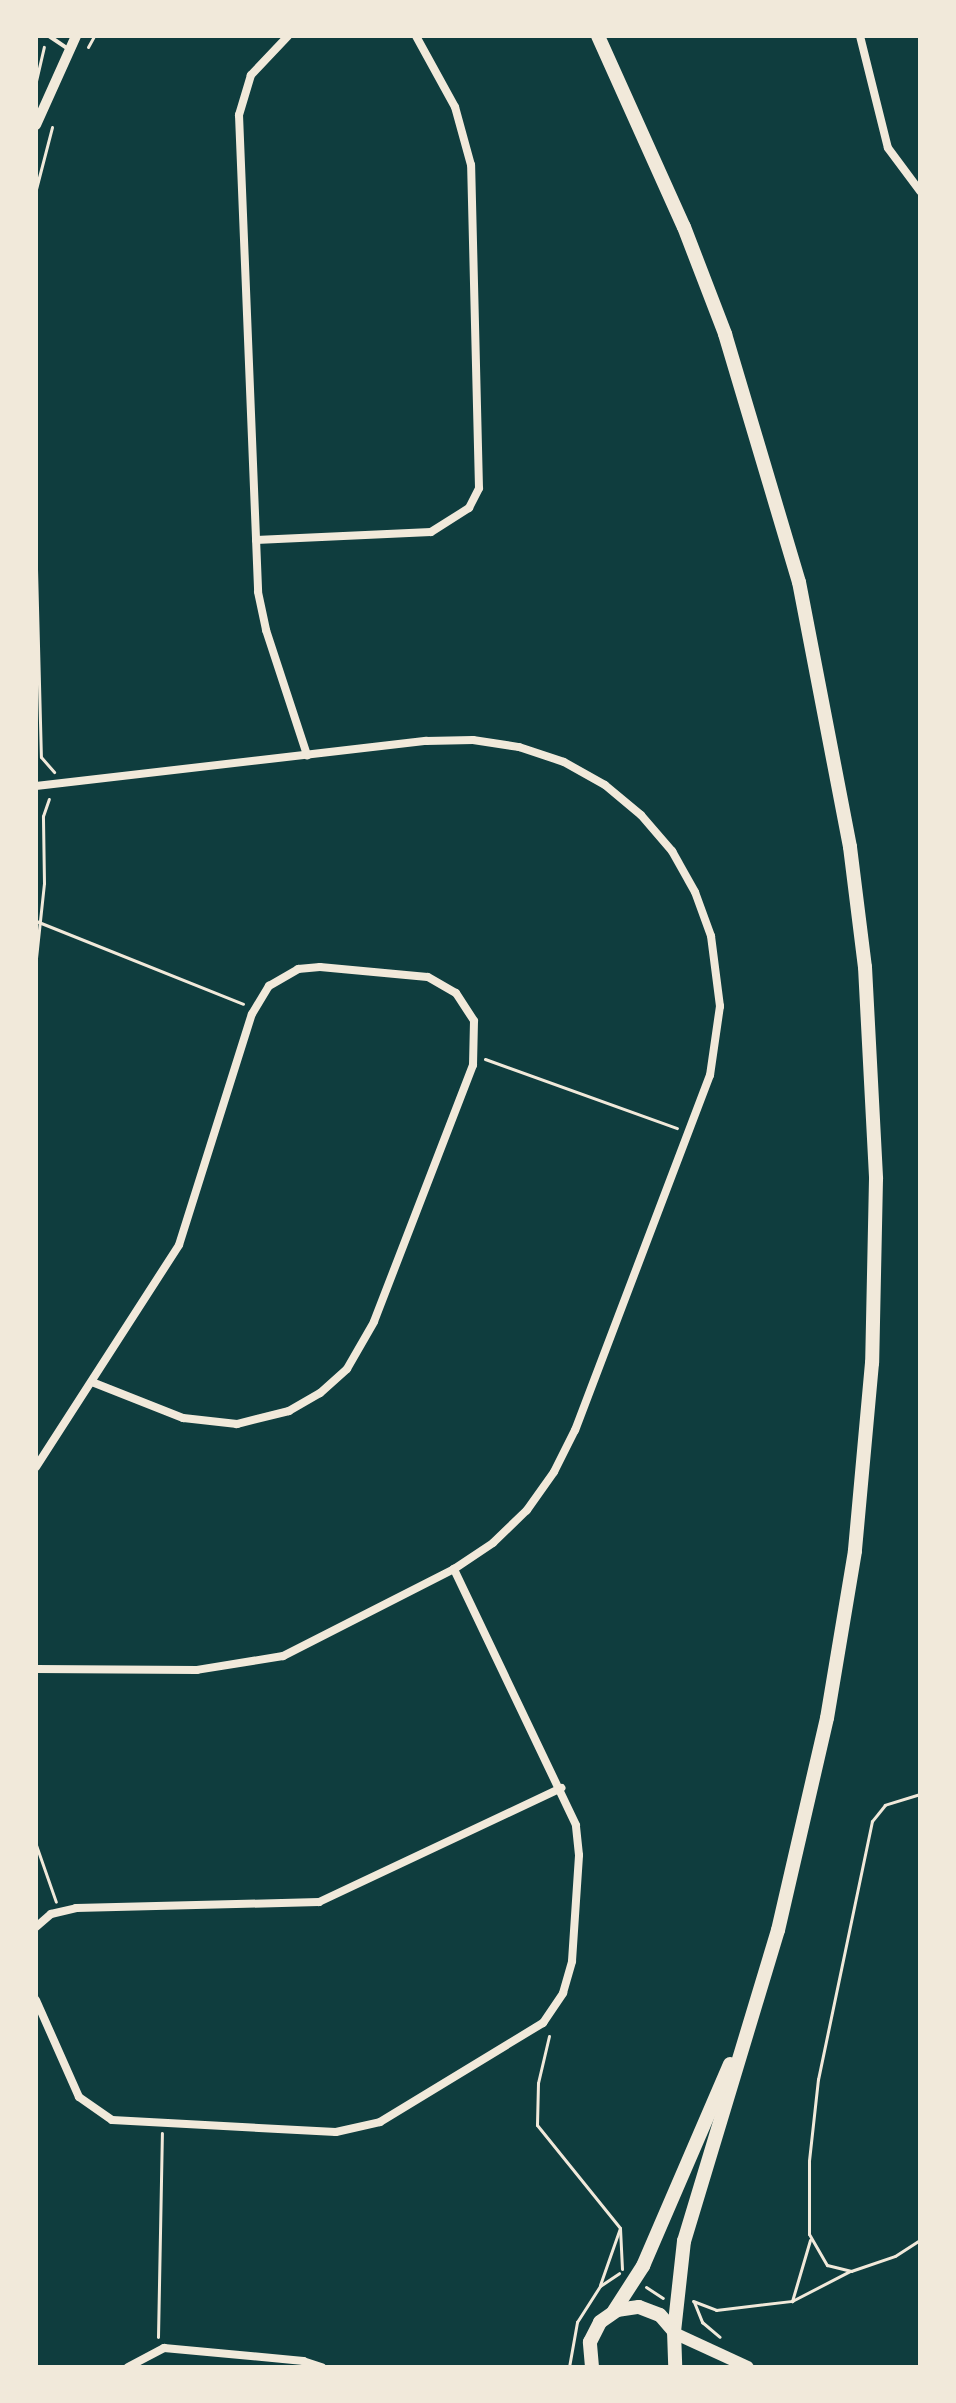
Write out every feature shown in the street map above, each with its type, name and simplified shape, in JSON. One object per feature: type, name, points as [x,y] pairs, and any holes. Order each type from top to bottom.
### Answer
[{"type":"main road","points":[[588,36],[616,78]]},
{"type":"main road","points":[[598,36],[684,227],[759,438],[799,582],[831,727],[865,967],[876,1179],[872,1363],[855,1551],[827,1718],[778,1930],[684,2241],[674,2332],[675,2367]]},
{"type":"main road","points":[[592,2367],[594,2332],[614,2311],[643,2266],[743,2039]]},
{"type":"main road","points":[[614,2311],[650,2310],[674,2332],[748,2367]]},
{"type":"street","points":[[36,125],[76,36]]},
{"type":"street","points":[[288,36],[251,75],[239,115],[256,540],[266,630],[307,755]]},
{"type":"street","points":[[256,540],[431,532],[452,524],[479,488],[471,165],[455,107],[416,36]]},
{"type":"street","points":[[860,36],[888,148],[920,191]]},
{"type":"street","points":[[36,786],[442,741],[519,747],[591,778],[641,815],[672,851],[695,892],[716,959],[720,1006],[715,1052],[554,1472],[516,1521],[454,1569],[323,1639],[262,1662],[197,1670],[36,1669]]},
{"type":"street","points":[[36,1467],[179,1245],[254,1008],[269,986],[298,969],[428,977],[464,1001],[474,1021],[475,1055],[374,1322],[358,1354],[320,1393],[272,1417],[219,1424],[183,1418],[92,1382]]},
{"type":"street","points":[[36,2000],[79,2097],[112,2120],[336,2132],[380,2122],[543,2023],[563,1993],[573,1946],[579,1855],[576,1825],[454,1569]]},
{"type":"street","points":[[36,1927],[51,1914],[76,1908],[319,1902],[561,1788]]},
{"type":"street","points":[[128,2367],[158,2349],[303,2361],[322,2367]]},
{"type":"lane","points":[[49,36],[68,49]]},
{"type":"path","points":[[87,49],[94,36]]},
{"type":"path","points":[[36,81],[46,56],[41,43]]},
{"type":"path","points":[[36,189],[53,124]]},
{"type":"path","points":[[36,569],[41,757],[57,774]]},
{"type":"path","points":[[36,808],[44,807],[59,794]]},
{"type":"path","points":[[36,958],[44,807]]},
{"type":"path","points":[[39,922],[254,1008]]},
{"type":"path","points":[[475,1055],[684,1131],[684,1115]]},
{"type":"path","points":[[920,1794],[885,1805],[872,1821],[818,2079],[809,2161],[810,2237],[807,2264],[792,2301],[851,2271],[895,2256],[920,2240]]},
{"type":"path","points":[[36,1845],[53,1894]]},
{"type":"path","points":[[543,2023],[549,2037],[535,2111],[537,2125],[620,2228],[622,2271]]},
{"type":"path","points":[[158,2349],[161,2150]]},
{"type":"path","points":[[600,2286],[620,2228]]},
{"type":"path","points":[[810,2237],[827,2265],[851,2271]]}]
